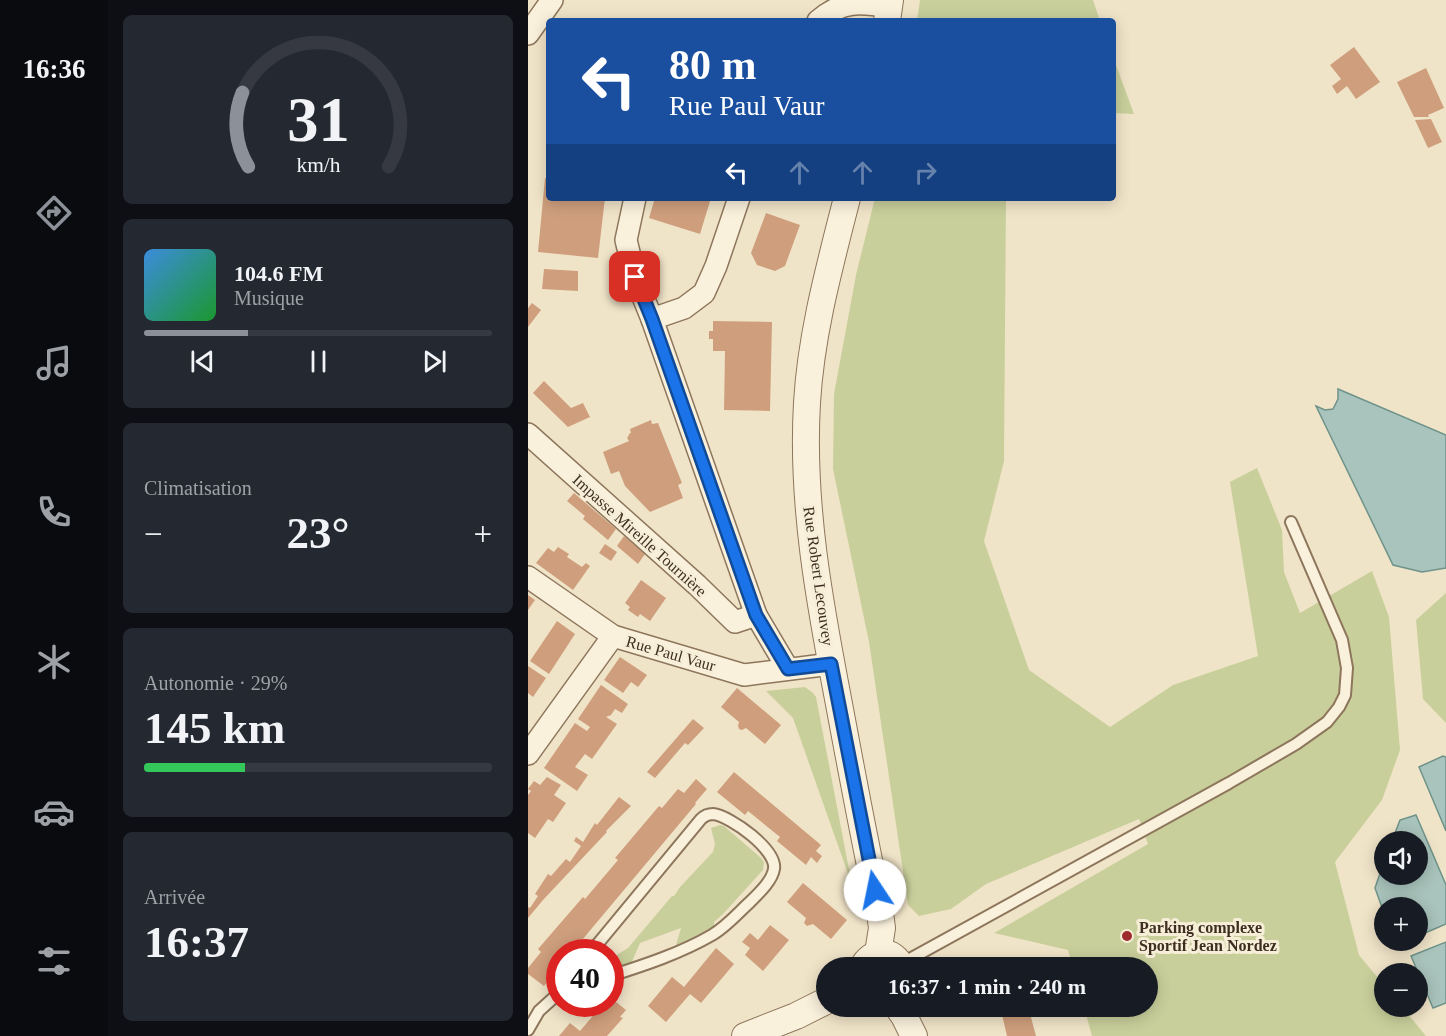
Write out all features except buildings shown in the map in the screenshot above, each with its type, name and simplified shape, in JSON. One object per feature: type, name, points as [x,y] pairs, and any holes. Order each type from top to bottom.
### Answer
[{"type":"street","points":[[528,34],[552,0]]},
{"type":"street","points":[[822,18],[831,11],[851,4],[862,3],[889,10]]},
{"type":"street","points":[[634,201],[626,240],[635,277],[652,319],[756,615],[788,669]]},
{"type":"street","points":[[652,319],[684,308],[704,293],[716,266],[738,201]]},
{"type":"street","name":"Rue Robert Lecouvey","points":[[846,201],[819,310],[809,377],[806,429],[807,495],[814,564],[831,664],[880,913],[882,928],[871,957]]},
{"type":"street","name":"Impasse Mireille Tournière","points":[[528,434],[697,585],[735,622],[756,615]]},
{"type":"street","name":"Rue Paul Vaur","points":[[528,577],[613,636],[744,675],[831,664]]},
{"type":"street","points":[[528,754],[613,636]]},
{"type":"street","points":[[876,957],[885,953],[894,957]]},
{"type":"street","points":[[744,1036],[816,1006]]},
{"type":"street","points":[[904,1017],[914,1036]]},
{"type":"lane","points":[[917,957],[1238,778],[1296,744],[1327,722],[1345,695],[1347,668],[1342,640],[1291,522]]},
{"type":"lane","points":[[602,939],[705,815],[718,815],[743,829],[769,852],[774,862],[774,871],[768,881],[758,894],[714,934],[690,947],[624,971]]},
{"type":"lane","points":[[528,1030],[539,1011],[546,1005]]},
{"type":"green space","points":[[920,0],[1093,0],[1099,18],[917,18]]},
{"type":"green space","points":[[1116,65],[1134,114],[1116,113]]},
{"type":"green space","points":[[874,201],[1006,201],[1004,461],[984,541],[1029,670],[1110,727],[1173,685],[1258,656],[1230,482],[1257,468],[1282,530],[1284,572],[1300,613],[1372,571],[1389,617],[1400,750],[1382,800],[1335,862],[1359,955],[1374,973],[1374,1017],[1410,1017],[1426,1036],[1092,1036],[1087,1017],[1158,1017],[1158,957],[1070,957],[1068,950],[994,933],[1148,844],[1139,819],[986,884],[951,909],[919,916],[908,905],[869,642],[833,469],[834,394],[856,275]]},
{"type":"green space","points":[[1446,593],[1446,723],[1423,699],[1416,620]]},
{"type":"green space","points":[[805,687],[816,697],[852,885],[793,718],[766,691]]},
{"type":"green space","points":[[724,826],[761,858],[764,862],[763,870],[714,922],[714,926],[676,945],[681,928],[640,943],[631,964],[624,966],[624,950],[713,852],[715,844],[711,828]]},
{"type":"water","points":[[1338,389],[1446,435],[1446,568],[1422,572],[1393,565],[1316,406],[1325,410],[1333,409],[1338,399]]},
{"type":"water","points":[[1443,756],[1446,757],[1446,831],[1419,767]]},
{"type":"water","points":[[1416,815],[1423,831],[1396,831],[1400,820]]},
{"type":"water","points":[[1428,843],[1446,885],[1446,924],[1428,932],[1428,897],[1378,897],[1376,885],[1428,885]]},
{"type":"water","points":[[1446,942],[1446,1003],[1433,1008],[1428,996],[1428,963],[1414,963],[1411,956]]},
{"type":"place","name":"Parking complexe Sportif Jean Nordez","points":[[1127,936]]},
{"type":"route","points":[[635,277],[652,319],[756,615],[788,669],[831,664],[875,890]]}]
